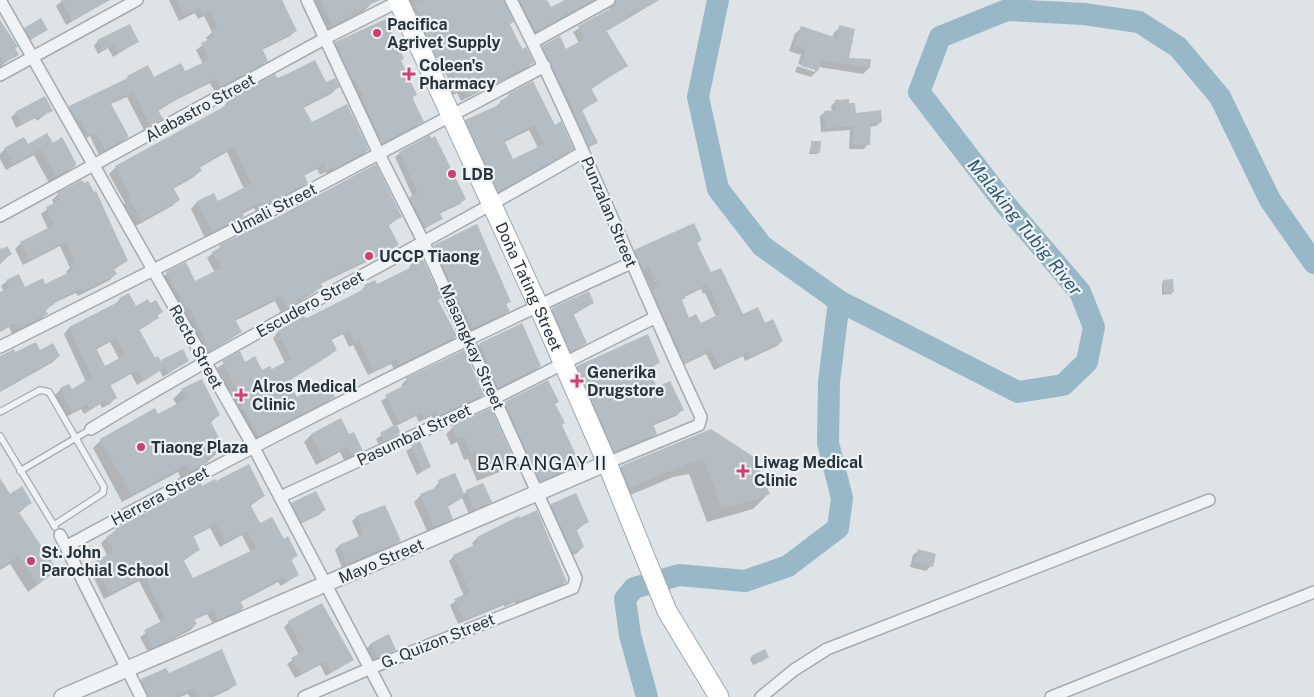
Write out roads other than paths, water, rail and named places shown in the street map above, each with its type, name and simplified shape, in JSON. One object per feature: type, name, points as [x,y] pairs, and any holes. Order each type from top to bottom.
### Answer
[{"type":"main road","name":"Doña Tating Street","points":[[399,0],[538,305],[607,463],[667,611],[720,697]]},
{"type":"street","name":"Recto Street","points":[[0,0],[34,56],[204,362],[253,446],[385,697]]},
{"type":"street","points":[[0,75],[137,0]]},
{"type":"street","name":"Masangkay Street","points":[[307,0],[379,154],[423,242],[495,398],[576,578],[572,588]]},
{"type":"street","name":"Alabastro Street","points":[[0,216],[399,0]]},
{"type":"street","name":"Punzalan Street","points":[[511,0],[545,66],[654,318],[701,417],[699,425]]},
{"type":"street","points":[[533,42],[609,0]]},
{"type":"street","name":"Umali Street","points":[[0,347],[451,117],[545,66]]},
{"type":"street","name":"Escudero Street","points":[[91,429],[204,362],[492,206],[583,152]]},
{"type":"street","name":"Herrera Street","points":[[67,546],[253,446],[538,305],[631,263]]},
{"type":"street","name":"Pasumbal Street","points":[[280,497],[495,398],[654,318]]},
{"type":"street","name":"Mayo Street","points":[[62,697],[126,668],[699,425]]},
{"type":"street","points":[[761,697],[794,670],[827,648],[1209,500]]},
{"type":"street","points":[[57,530],[67,546],[141,697]]},
{"type":"street","name":"G. Quizon Street","points":[[304,697],[371,668],[572,588]]},
{"type":"street","points":[[1051,697],[1314,592]]},
{"type":"lane","points":[[0,412],[40,390],[48,392],[104,490],[57,530],[0,436]]},
{"type":"lane","points":[[20,471],[91,429]]},
{"type":"waterway","name":"Malaking Tubig River","points":[[718,0],[698,97],[718,189],[762,246],[839,301],[1018,392],[1063,385],[1087,362],[1094,327],[1080,292],[1005,204],[919,92],[940,37],[1007,10],[1084,14],[1139,22],[1178,47],[1220,97],[1270,200],[1314,263]]},
{"type":"waterway","points":[[647,697],[630,635],[625,599],[634,588],[679,575],[745,581],[788,566],[838,528],[842,498],[828,443],[829,382],[839,301]]},
{"type":"place","name":"Pacifica Agrivet Supply","points":[[377,33]]},
{"type":"place","name":"Coleen's Pharmacy","points":[[409,74]]},
{"type":"place","name":"LDB","points":[[452,174]]},
{"type":"place","name":"UCCP Tiaong","points":[[369,256]]},
{"type":"place","name":"Generika Drugstore","points":[[577,381]]},
{"type":"place","name":"Alros Medical Clinic","points":[[241,395]]},
{"type":"place","name":"Tiaong Plaza","points":[[141,447]]},
{"type":"place","name":"Liwag Medical Clinic","points":[[743,471]]},
{"type":"place","name":"St. John Parochial School","points":[[31,561]]},
{"type":"district","name":"BARANGAY II","points":[[542,463]]}]
